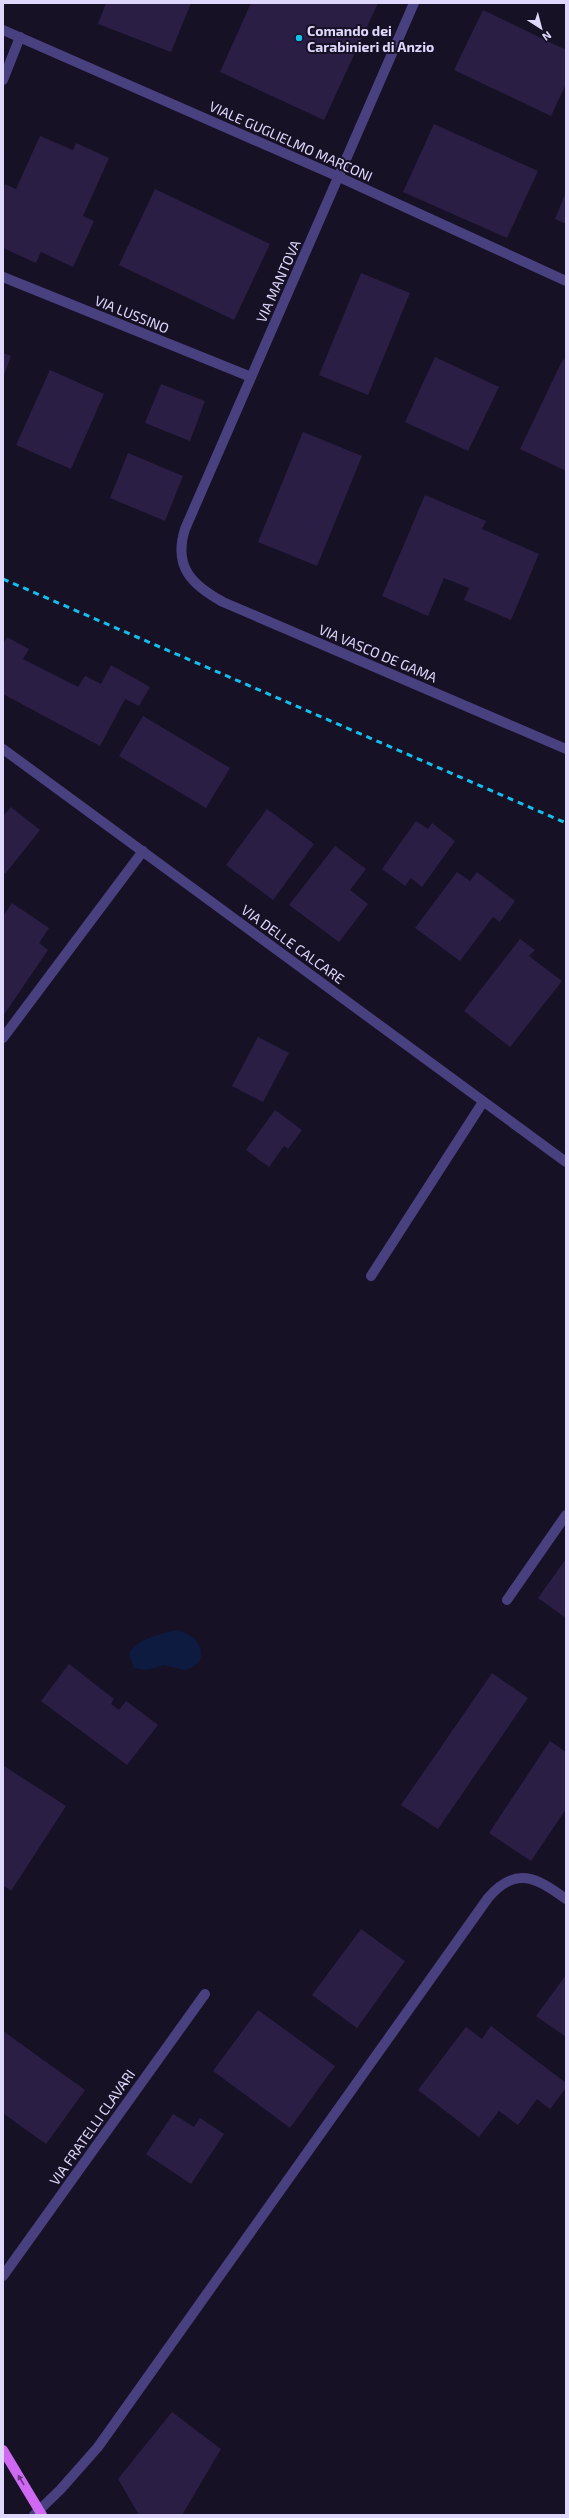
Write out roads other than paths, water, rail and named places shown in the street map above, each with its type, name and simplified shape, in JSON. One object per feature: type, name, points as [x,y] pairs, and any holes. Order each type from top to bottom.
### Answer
[{"type":"main road","points":[[3,2450],[39,2514]]},
{"type":"street","name":"VIA MANTOVA","points":[[186,572],[181,549],[185,529],[414,3]]},
{"type":"street","name":"VIALE GUGLIELMO MARCONI","points":[[3,30],[338,177],[566,281]]},
{"type":"street","points":[[3,80],[20,37]]},
{"type":"street","name":"VIA LUSSINO","points":[[3,277],[251,377]]},
{"type":"street","name":"VIA VASCO DE GAMA","points":[[186,572],[203,590],[223,602],[566,749]]},
{"type":"street","name":"VIA DELLE CALCARE","points":[[3,749],[482,1102],[566,1162]]},
{"type":"street","points":[[3,1038],[143,851]]},
{"type":"street","points":[[371,1276],[482,1102]]},
{"type":"street","points":[[507,1600],[566,1515]]},
{"type":"street","points":[[39,2514],[98,2447],[488,1898],[509,1881],[527,1877],[542,1882],[566,1899]]},
{"type":"street","name":"VIA FRATELLI CLAVARI","points":[[3,2276],[204,1994]]},
{"type":"water","points":[[173,1631],[182,1632],[190,1636],[200,1647],[200,1660],[194,1666],[185,1670],[164,1665],[147,1670],[134,1668],[129,1654],[137,1645],[148,1638]]},
{"type":"railway","points":[[3,579],[566,823]]},
{"type":"place","name":"Comando dei Carabinieri di Anzio","points":[[299,38]]}]
